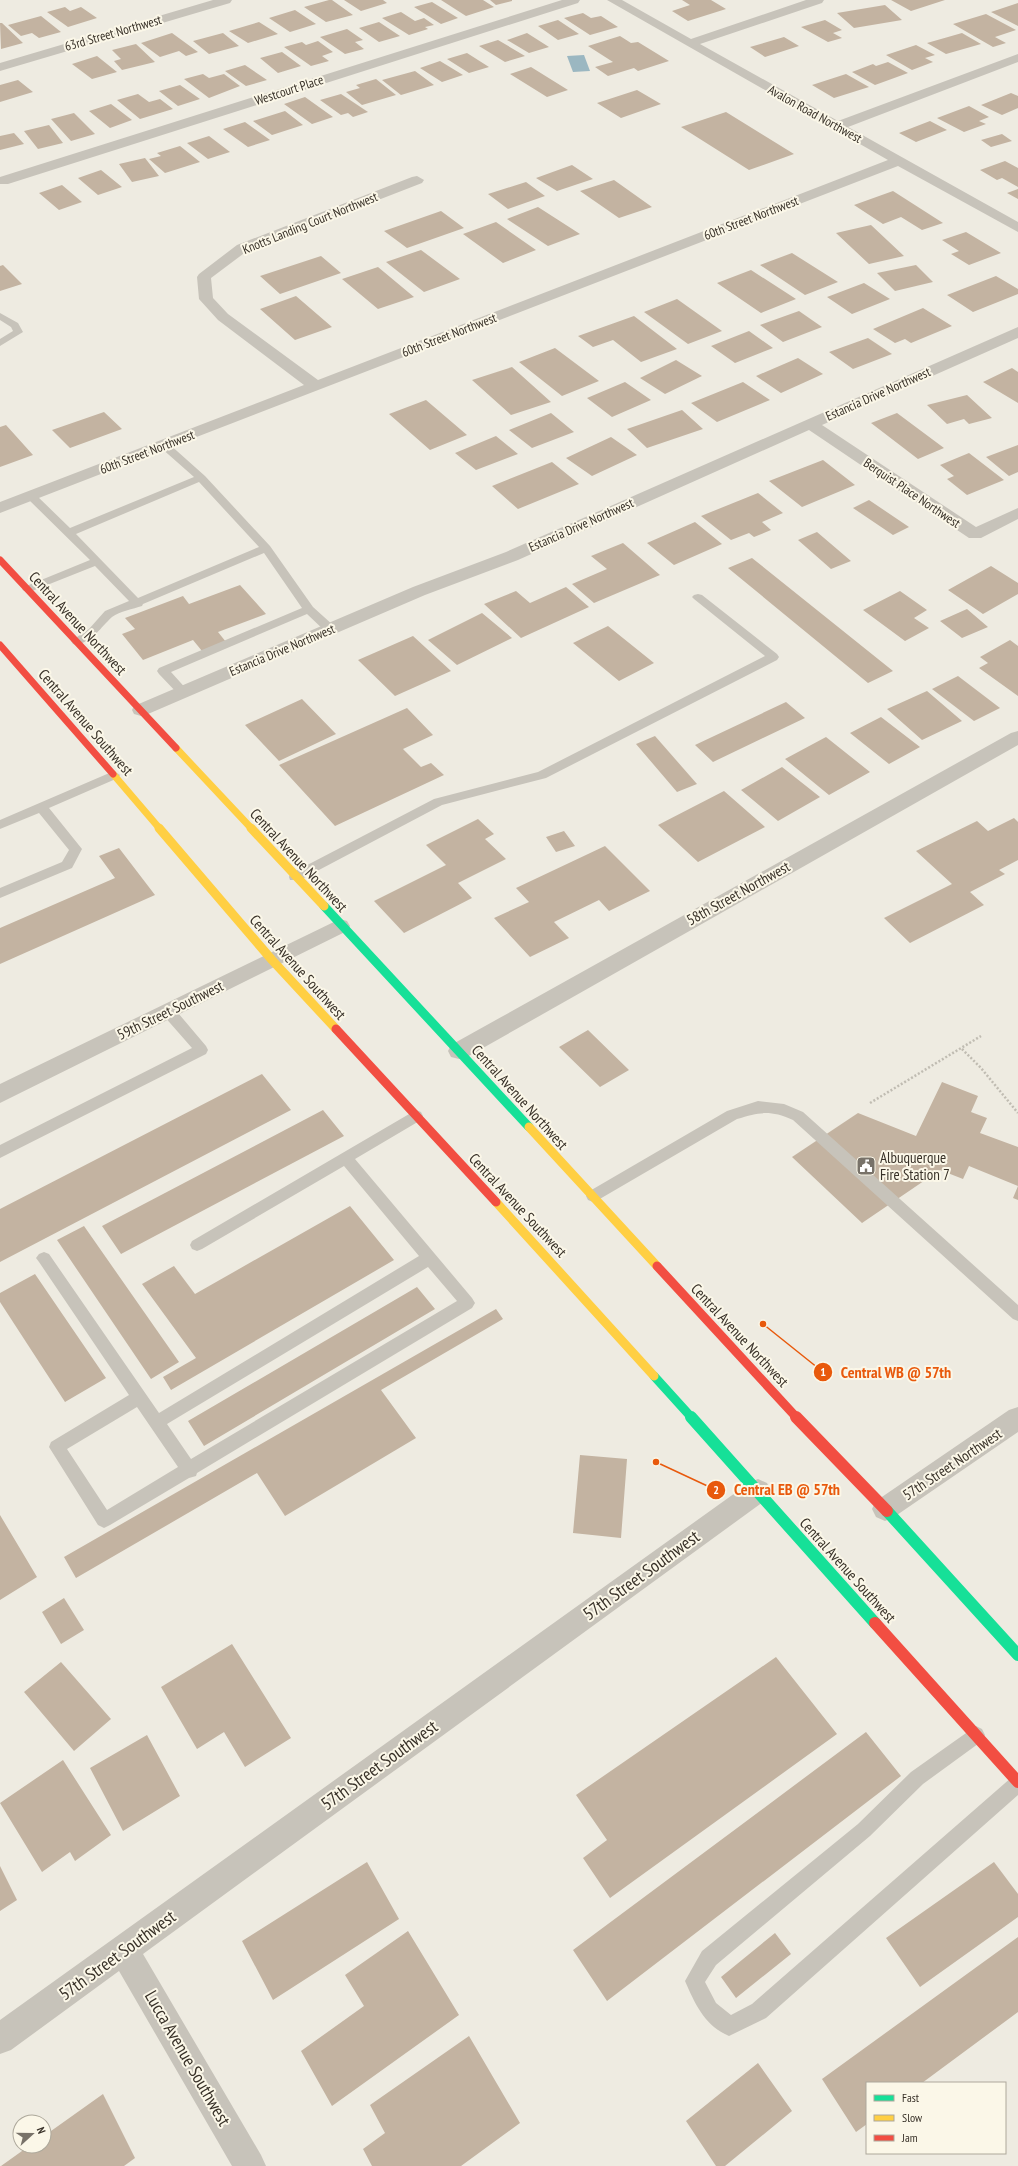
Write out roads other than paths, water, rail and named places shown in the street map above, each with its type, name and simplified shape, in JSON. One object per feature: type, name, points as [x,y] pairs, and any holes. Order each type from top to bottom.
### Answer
[{"type":"main road","name":"Central Avenue Northwest","points":[[0,560],[77,641],[340,926],[459,1051],[823,1446],[885,1509],[1018,1655]]},
{"type":"main road","name":"Central Avenue Southwest","points":[[0,645],[114,775],[272,960],[533,1242],[1018,1782]]},
{"type":"street","name":"63rd Street Northwest","points":[[0,67],[226,0]]},
{"type":"street","name":"Westcourt Place","points":[[4,180],[574,0]]},
{"type":"street","name":"Avalon Road Northwest","points":[[613,0],[1018,228]]},
{"type":"street","points":[[690,43],[818,0]]},
{"type":"street","points":[[837,126],[1018,58]]},
{"type":"street","name":"60th Street Northwest","points":[[0,508],[898,161]]},
{"type":"street","name":"Knotts Landing Court Northwest","points":[[316,386],[223,317],[206,299],[204,277],[242,248],[416,180]]},
{"type":"street","name":"Estancia Drive Northwest","points":[[141,710],[418,591],[512,556],[1018,332]]},
{"type":"street","name":"Berquist Place Northwest","points":[[810,424],[975,534],[1018,512]]},
{"type":"street","name":"58th Street Northwest","points":[[459,1051],[730,897],[1018,737]]},
{"type":"street","name":"59th Street Southwest","points":[[0,1094],[340,926]]},
{"type":"street","name":"57th Street Northwest","points":[[885,1509],[1018,1418]]},
{"type":"street","name":"57th Street Southwest","points":[[0,2039],[758,1491]]},
{"type":"street","name":"Lucca Avenue Southwest","points":[[124,1950],[250,2166]]},
{"type":"lane","points":[[0,316],[15,325],[18,332],[0,343]]},
{"type":"lane","points":[[164,445],[201,478],[266,548],[309,609],[330,629]]},
{"type":"lane","points":[[68,533],[201,478]]},
{"type":"lane","points":[[32,496],[138,604]]},
{"type":"lane","points":[[77,641],[93,632],[109,614],[138,604],[266,548]]},
{"type":"lane","points":[[28,589],[97,561]]},
{"type":"lane","points":[[295,877],[438,802],[542,775],[773,657],[698,597]]},
{"type":"lane","points":[[183,692],[163,671],[309,609]]},
{"type":"lane","points":[[0,825],[114,775]]},
{"type":"lane","points":[[0,893],[67,865],[76,850],[42,807]]},
{"type":"lane","points":[[0,1152],[201,1050],[168,1011]]},
{"type":"lane","points":[[593,1196],[732,1115],[758,1107],[784,1110],[798,1116],[1018,1314]]},
{"type":"lane","points":[[197,1245],[416,1116]]},
{"type":"lane","points":[[139,1397],[57,1447],[104,1520],[190,1471],[467,1303],[345,1157]]},
{"type":"lane","points":[[44,1258],[190,1471]]},
{"type":"lane","points":[[157,1422],[429,1258]]},
{"type":"lane","points":[[976,1735],[916,1778],[864,1830],[709,1958],[695,1981],[709,2010],[729,2026],[759,2011],[1018,1782]]},
{"type":"water","points":[[584,55],[590,71],[573,72],[567,56]]},
{"type":"place","name":"Albuquerque Fire Station 7","points":[[866,1166]]},
{"type":"place","name":"Central WB @ 57th","points":[[763,1324]]},
{"type":"place","name":"Central EB @ 57th","points":[[656,1462]]}]
